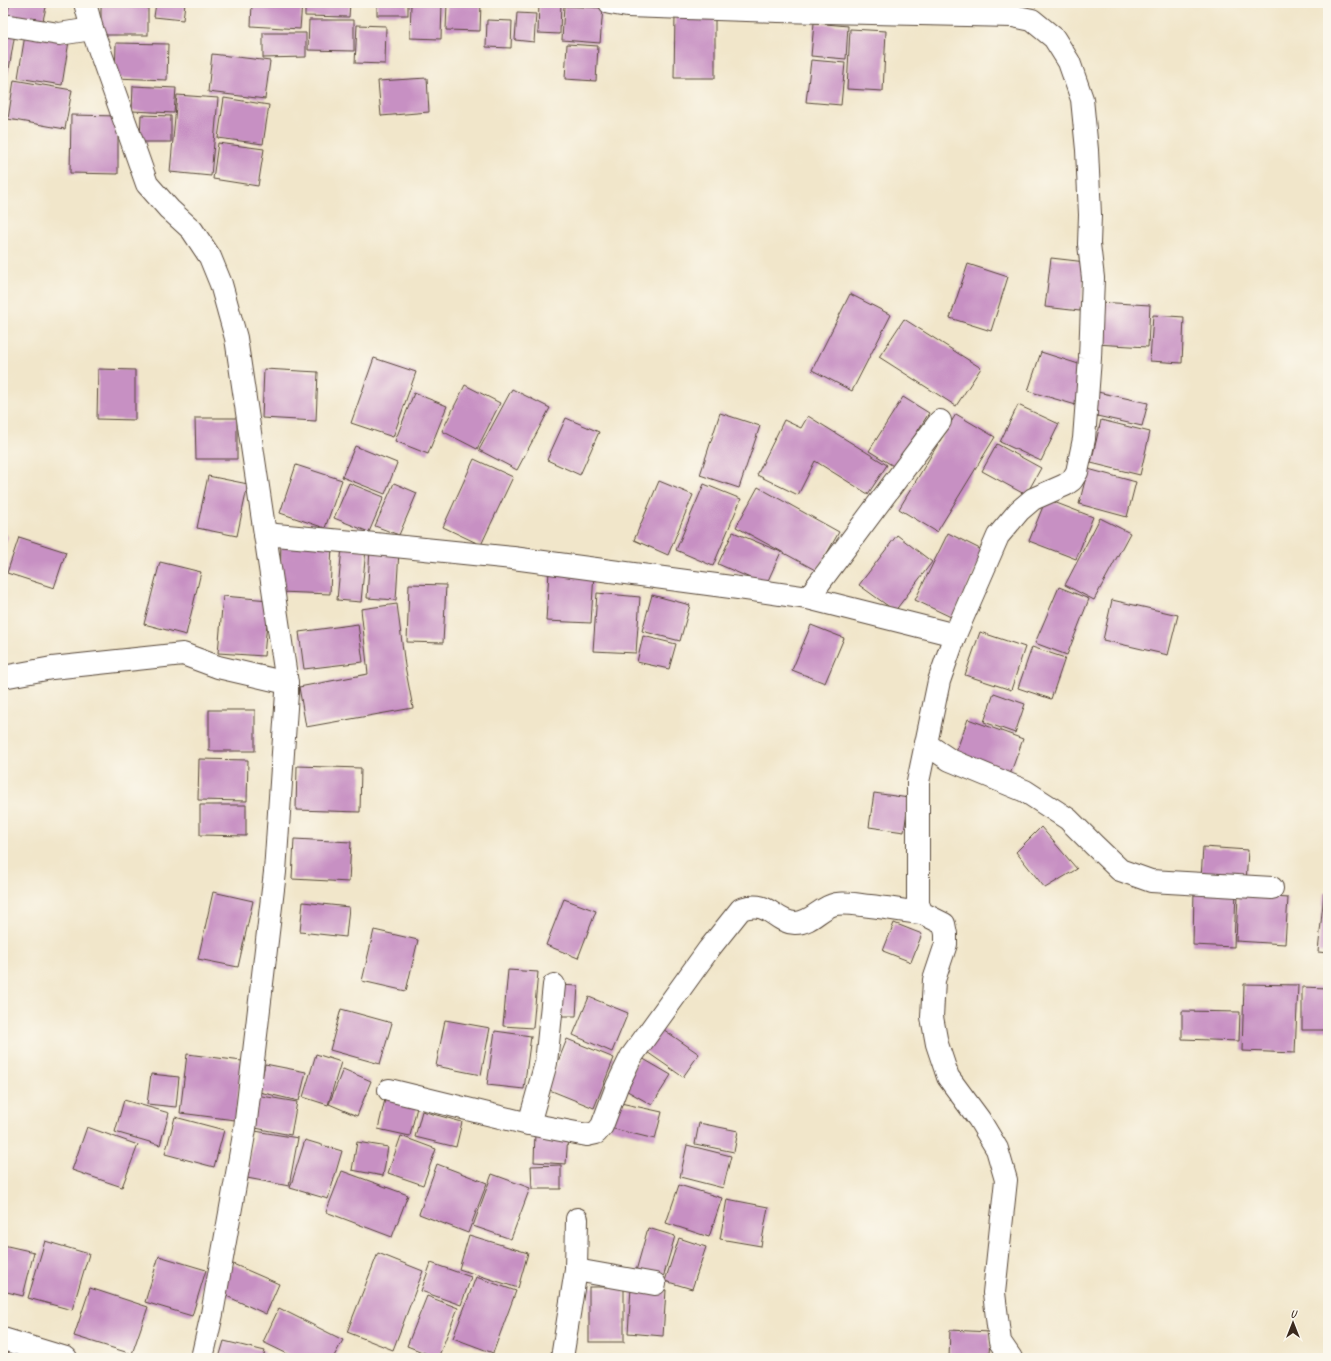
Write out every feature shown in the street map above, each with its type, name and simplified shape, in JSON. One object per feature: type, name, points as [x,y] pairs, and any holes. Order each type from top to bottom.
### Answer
[{"type":"street","points":[[85,3],[92,29],[147,184],[169,209],[192,230],[210,256],[221,284],[236,338],[287,683],[275,872],[244,1130],[212,1314],[202,1358]]},
{"type":"street","points":[[610,3],[627,6],[778,11],[1013,16],[1032,20],[1054,38],[1069,62],[1082,99],[1087,150],[1092,278],[1090,358],[1084,439],[1077,472],[1072,480],[1066,485],[1033,499],[1019,511],[998,536],[955,635],[939,681],[918,782],[917,896],[918,904],[922,913]]},
{"type":"street","points":[[3,24],[59,34],[92,29]]},
{"type":"street","points":[[808,598],[940,421]]},
{"type":"street","points":[[266,534],[513,558],[808,598],[955,635]]},
{"type":"street","points":[[3,677],[52,668],[183,654],[218,667],[287,683]]},
{"type":"street","points":[[926,744],[950,760],[1025,791],[1056,811],[1068,819],[1120,870],[1151,881],[1272,888]]},
{"type":"street","points":[[389,1090],[529,1124],[587,1135],[596,1133],[602,1126],[617,1086],[631,1057],[709,949],[741,909],[749,906],[760,906],[786,921],[796,923],[807,921],[826,907],[837,903],[850,903],[922,913],[944,924],[946,934],[946,944],[934,980],[932,1017],[937,1044],[948,1077],[979,1120],[997,1149],[1006,1180],[994,1293],[1000,1342],[1011,1358]]},
{"type":"street","points":[[529,1124],[546,1063],[554,986]]},
{"type":"street","points":[[562,1358],[576,1270],[577,1219]]},
{"type":"street","points":[[576,1270],[655,1284]]},
{"type":"street","points":[[3,1339],[66,1358]]},
{"type":"building","points":[[10,3],[47,3],[41,29],[6,20]]},
{"type":"building","points":[[101,3],[148,3],[148,35],[101,35]]},
{"type":"building","points":[[156,3],[185,3],[183,20],[154,17]]},
{"type":"building","points":[[252,3],[302,3],[300,29],[251,26]]},
{"type":"building","points":[[305,3],[350,3],[349,17],[305,16]]},
{"type":"building","points":[[377,3],[408,3],[408,15],[377,15]]},
{"type":"building","points":[[411,3],[442,3],[441,39],[410,38]]},
{"type":"building","points":[[447,3],[481,3],[480,31],[446,30]]},
{"type":"building","points":[[539,3],[561,3],[560,34],[538,33]]},
{"type":"building","points":[[564,6],[603,8],[600,43],[562,40]]},
{"type":"building","points":[[517,13],[536,14],[534,42],[515,40]]},
{"type":"building","points":[[675,14],[715,15],[715,78],[674,78]]},
{"type":"building","points":[[309,20],[354,20],[354,51],[308,50]]},
{"type":"building","points":[[487,20],[512,21],[511,48],[486,47]]},
{"type":"building","points":[[814,23],[848,26],[846,59],[811,56]]},
{"type":"building","points":[[357,25],[386,26],[385,64],[355,63]]},
{"type":"building","points":[[850,29],[886,31],[883,91],[847,89]]},
{"type":"building","points":[[3,30],[15,33],[8,75],[3,74]]},
{"type":"building","points":[[263,33],[306,33],[306,57],[263,58]]},
{"type":"building","points":[[25,35],[69,41],[62,85],[18,78]]},
{"type":"building","points":[[116,43],[168,44],[167,80],[115,78]]},
{"type":"building","points":[[567,44],[598,46],[596,81],[565,79]]},
{"type":"building","points":[[212,54],[270,61],[265,99],[208,92]]},
{"type":"building","points":[[811,60],[845,63],[841,105],[806,102]]},
{"type":"building","points":[[427,78],[429,112],[381,116],[378,81]]},
{"type":"building","points":[[14,80],[72,90],[65,129],[8,119]]},
{"type":"building","points":[[3,82],[8,83],[4,105],[3,105]]},
{"type":"building","points":[[133,86],[176,88],[174,113],[132,111]]},
{"type":"building","points":[[177,95],[218,98],[211,176],[170,172]]},
{"type":"building","points":[[224,98],[269,105],[263,144],[218,138]]},
{"type":"building","points":[[71,115],[118,116],[118,174],[70,173]]},
{"type":"building","points":[[141,115],[171,116],[171,142],[140,142]]},
{"type":"building","points":[[218,143],[264,149],[258,186],[213,179]]},
{"type":"building","points":[[1051,258],[1086,262],[1080,311],[1045,307]]},
{"type":"building","points":[[968,264],[1008,277],[991,331],[950,318]]},
{"type":"building","points":[[850,294],[891,315],[852,391],[812,370]]},
{"type":"building","points":[[1098,302],[1150,305],[1148,347],[1095,344]]},
{"type":"building","points":[[1153,315],[1184,317],[1182,363],[1150,361]]},
{"type":"building","points":[[904,319],[981,368],[956,406],[879,357]]},
{"type":"building","points":[[1041,352],[1088,367],[1076,405],[1028,391]]},
{"type":"building","points":[[374,358],[416,372],[393,437],[351,423]]},
{"type":"building","points":[[98,369],[135,370],[135,420],[97,419]]},
{"type":"building","points":[[264,369],[318,372],[316,421],[262,418]]},
{"type":"building","points":[[465,385],[500,403],[477,449],[442,431]]},
{"type":"building","points":[[512,389],[550,408],[517,470],[479,450]]},
{"type":"building","points":[[1093,391],[1148,403],[1142,426],[1088,414]]},
{"type":"building","points":[[414,393],[447,406],[428,454],[395,441]]},
{"type":"building","points":[[903,397],[929,413],[895,467],[869,451]]},
{"type":"building","points":[[1018,405],[1059,424],[1041,461],[1000,442]]},
{"type":"building","points":[[720,413],[760,426],[739,488],[700,475]]},
{"type":"building","points":[[956,414],[995,437],[937,532],[899,509]]},
{"type":"building","points":[[808,416],[887,465],[868,494],[815,461],[798,495],[757,475],[784,420],[801,428]]},
{"type":"building","points":[[195,418],[237,418],[237,459],[196,459]]},
{"type":"building","points":[[566,418],[599,432],[580,475],[547,460]]},
{"type":"building","points":[[1101,420],[1150,432],[1140,475],[1091,463]]},
{"type":"building","points":[[997,444],[1041,468],[1026,495],[982,471]]},
{"type":"building","points":[[355,446],[397,463],[385,494],[342,477]]},
{"type":"building","points":[[474,459],[513,477],[481,545],[443,527]]},
{"type":"building","points":[[296,465],[342,480],[325,528],[280,513]]},
{"type":"building","points":[[1088,469],[1136,482],[1127,517],[1079,504]]},
{"type":"building","points":[[208,476],[248,484],[237,536],[197,528]]},
{"type":"building","points":[[659,481],[693,495],[668,555],[634,540]]},
{"type":"building","points":[[349,483],[384,497],[369,532],[334,518]]},
{"type":"building","points":[[394,483],[417,493],[399,535],[375,526]]},
{"type":"building","points":[[704,484],[741,499],[713,566],[676,550]]},
{"type":"building","points":[[758,487],[839,532],[817,571],[736,527]]},
{"type":"building","points":[[1046,499],[1093,517],[1076,559],[1029,541]]},
{"type":"building","points":[[1100,518],[1130,533],[1094,600],[1065,585]]},
{"type":"building","points":[[733,532],[781,552],[766,585],[718,564]]},
{"type":"building","points":[[948,533],[984,551],[953,618],[915,600]]},
{"type":"building","points":[[3,535],[8,536],[3,550]]},
{"type":"building","points":[[897,535],[932,562],[895,611],[859,585]]},
{"type":"building","points":[[19,537],[66,552],[54,588],[7,573]]},
{"type":"building","points":[[281,541],[332,543],[330,594],[280,592]]},
{"type":"building","points":[[342,547],[366,549],[361,602],[337,600]]},
{"type":"building","points":[[370,549],[399,551],[396,600],[367,598]]},
{"type":"building","points":[[160,562],[201,572],[186,635],[144,624]]},
{"type":"building","points":[[549,571],[594,573],[591,623],[546,621]]},
{"type":"building","points":[[409,584],[446,585],[443,643],[407,642]]},
{"type":"building","points":[[1059,587],[1089,599],[1067,655],[1035,643]]},
{"type":"building","points":[[597,593],[640,597],[636,653],[593,651]]},
{"type":"building","points":[[652,595],[690,605],[680,641],[642,631]]},
{"type":"building","points":[[223,596],[269,600],[264,656],[218,653]]},
{"type":"building","points":[[1112,600],[1178,615],[1168,655],[1103,640]]},
{"type":"building","points":[[397,604],[405,666],[413,708],[306,727],[299,687],[368,674],[361,609]]},
{"type":"building","points":[[358,624],[363,662],[304,669],[299,632]]},
{"type":"building","points":[[811,625],[844,638],[825,683],[792,670]]},
{"type":"building","points":[[980,632],[1025,647],[1011,690],[965,675]]},
{"type":"building","points":[[643,636],[676,644],[669,669],[637,662]]},
{"type":"building","points":[[1032,647],[1065,658],[1051,699],[1018,688]]},
{"type":"building","points":[[994,693],[1025,704],[1015,733],[984,722]]},
{"type":"building","points":[[209,710],[255,710],[255,751],[209,751]]},
{"type":"building","points":[[968,719],[1023,739],[1008,780],[953,760]]},
{"type":"building","points":[[199,759],[248,760],[247,801],[198,800]]},
{"type":"building","points":[[297,766],[361,768],[360,812],[296,810]]},
{"type":"building","points":[[874,793],[909,798],[904,832],[869,827]]},
{"type":"building","points":[[200,805],[246,805],[246,836],[200,835]]},
{"type":"building","points":[[1041,827],[1077,869],[1045,888],[1016,852]]},
{"type":"building","points":[[294,839],[351,842],[349,882],[292,879]]},
{"type":"building","points":[[1203,847],[1248,850],[1246,883],[1201,879]]},
{"type":"building","points":[[1194,889],[1236,890],[1234,947],[1193,945]]},
{"type":"building","points":[[213,892],[253,901],[238,967],[198,959]]},
{"type":"building","points":[[1324,893],[1328,893],[1328,953],[1318,952]]},
{"type":"building","points":[[1238,895],[1288,898],[1285,944],[1236,941]]},
{"type":"building","points":[[564,899],[596,911],[578,958],[546,945]]},
{"type":"building","points":[[303,902],[349,907],[346,937],[300,932]]},
{"type":"building","points":[[894,923],[922,934],[911,962],[883,951]]},
{"type":"building","points":[[374,930],[418,940],[406,991],[362,981]]},
{"type":"building","points":[[508,970],[538,972],[533,1028],[503,1026]]},
{"type":"building","points":[[1244,984],[1298,985],[1295,1053],[1242,1051]]},
{"type":"building","points":[[558,985],[578,986],[576,1016],[556,1016]]},
{"type":"building","points":[[1302,987],[1328,988],[1328,1030],[1302,1030]]},
{"type":"building","points":[[589,997],[628,1013],[612,1052],[573,1035]]},
{"type":"building","points":[[341,1009],[392,1023],[380,1064],[330,1050]]},
{"type":"building","points":[[1182,1011],[1240,1012],[1239,1041],[1182,1039]]},
{"type":"building","points":[[445,1020],[490,1028],[481,1075],[436,1066]]},
{"type":"building","points":[[660,1027],[699,1054],[683,1077],[644,1050]]},
{"type":"building","points":[[495,1031],[531,1036],[524,1089],[487,1085]]},
{"type":"building","points":[[567,1039],[614,1058],[594,1108],[547,1089]]},
{"type":"building","points":[[187,1054],[242,1061],[235,1120],[180,1113]]},
{"type":"building","points":[[316,1054],[341,1062],[328,1105],[303,1097]]},
{"type":"building","points":[[640,1057],[671,1075],[652,1105],[622,1088]]},
{"type":"building","points":[[265,1064],[306,1072],[299,1101],[259,1092]]},
{"type":"building","points":[[343,1069],[371,1081],[357,1116],[329,1104]]},
{"type":"building","points":[[151,1074],[179,1077],[176,1107],[147,1104]]},
{"type":"building","points":[[256,1095],[297,1102],[291,1135],[250,1127]]},
{"type":"building","points":[[386,1095],[418,1103],[410,1136],[378,1129]]},
{"type":"building","points":[[124,1100],[169,1113],[160,1145],[115,1132]]},
{"type":"building","points":[[616,1102],[662,1112],[655,1139],[610,1128]]},
{"type":"building","points":[[422,1111],[462,1122],[456,1147],[415,1137]]},
{"type":"building","points":[[175,1117],[224,1130],[214,1167],[165,1154]]},
{"type":"building","points":[[699,1123],[738,1131],[734,1152],[695,1144]]},
{"type":"building","points":[[87,1127],[138,1145],[122,1187],[72,1170]]},
{"type":"building","points":[[255,1131],[298,1138],[289,1186],[247,1178]]},
{"type":"building","points":[[535,1133],[568,1135],[566,1164],[534,1162]]},
{"type":"building","points":[[401,1136],[436,1149],[423,1185],[388,1173]]},
{"type":"building","points":[[305,1140],[342,1151],[328,1199],[290,1188]]},
{"type":"building","points":[[357,1142],[388,1147],[383,1176],[352,1170]]},
{"type":"building","points":[[687,1145],[731,1156],[723,1188],[680,1177]]},
{"type":"building","points":[[437,1164],[487,1183],[468,1233],[419,1214]]},
{"type":"building","points":[[561,1165],[561,1189],[532,1189],[531,1166]]},
{"type":"building","points":[[342,1171],[408,1195],[392,1237],[326,1212]]},
{"type":"building","points":[[492,1174],[530,1188],[511,1239],[473,1226]]},
{"type":"building","points":[[679,1185],[722,1198],[709,1237],[666,1223]]},
{"type":"building","points":[[727,1199],[768,1207],[761,1246],[720,1239]]},
{"type":"building","points":[[648,1228],[675,1236],[663,1278],[636,1271]]},
{"type":"building","points":[[469,1235],[528,1253],[518,1288],[459,1269]]},
{"type":"building","points":[[679,1238],[706,1247],[692,1289],[665,1281]]},
{"type":"building","points":[[45,1241],[89,1254],[72,1310],[28,1298]]},
{"type":"building","points":[[3,1245],[34,1252],[23,1296],[3,1291]]},
{"type":"building","points":[[378,1253],[423,1271],[393,1350],[347,1332]]},
{"type":"building","points":[[159,1256],[206,1270],[192,1316],[145,1302]]},
{"type":"building","points":[[431,1263],[471,1277],[461,1305],[421,1291]]},
{"type":"building","points":[[233,1264],[279,1284],[266,1314],[220,1293]]},
{"type":"building","points":[[476,1277],[516,1291],[493,1353],[453,1338]]},
{"type":"building","points":[[589,1287],[624,1287],[624,1342],[589,1342]]},
{"type":"building","points":[[90,1288],[148,1307],[132,1354],[74,1336]]},
{"type":"building","points":[[631,1288],[666,1290],[663,1336],[628,1333]]},
{"type":"building","points":[[427,1296],[458,1308],[438,1358],[407,1346]]},
{"type":"building","points":[[279,1308],[343,1340],[333,1358],[296,1358],[263,1342]]},
{"type":"building","points":[[950,1330],[990,1332],[989,1358],[949,1358]]},
{"type":"building","points":[[224,1341],[265,1351],[263,1358],[219,1358]]},
{"type":"building","points":[[417,1355],[427,1358],[416,1358]]}]
